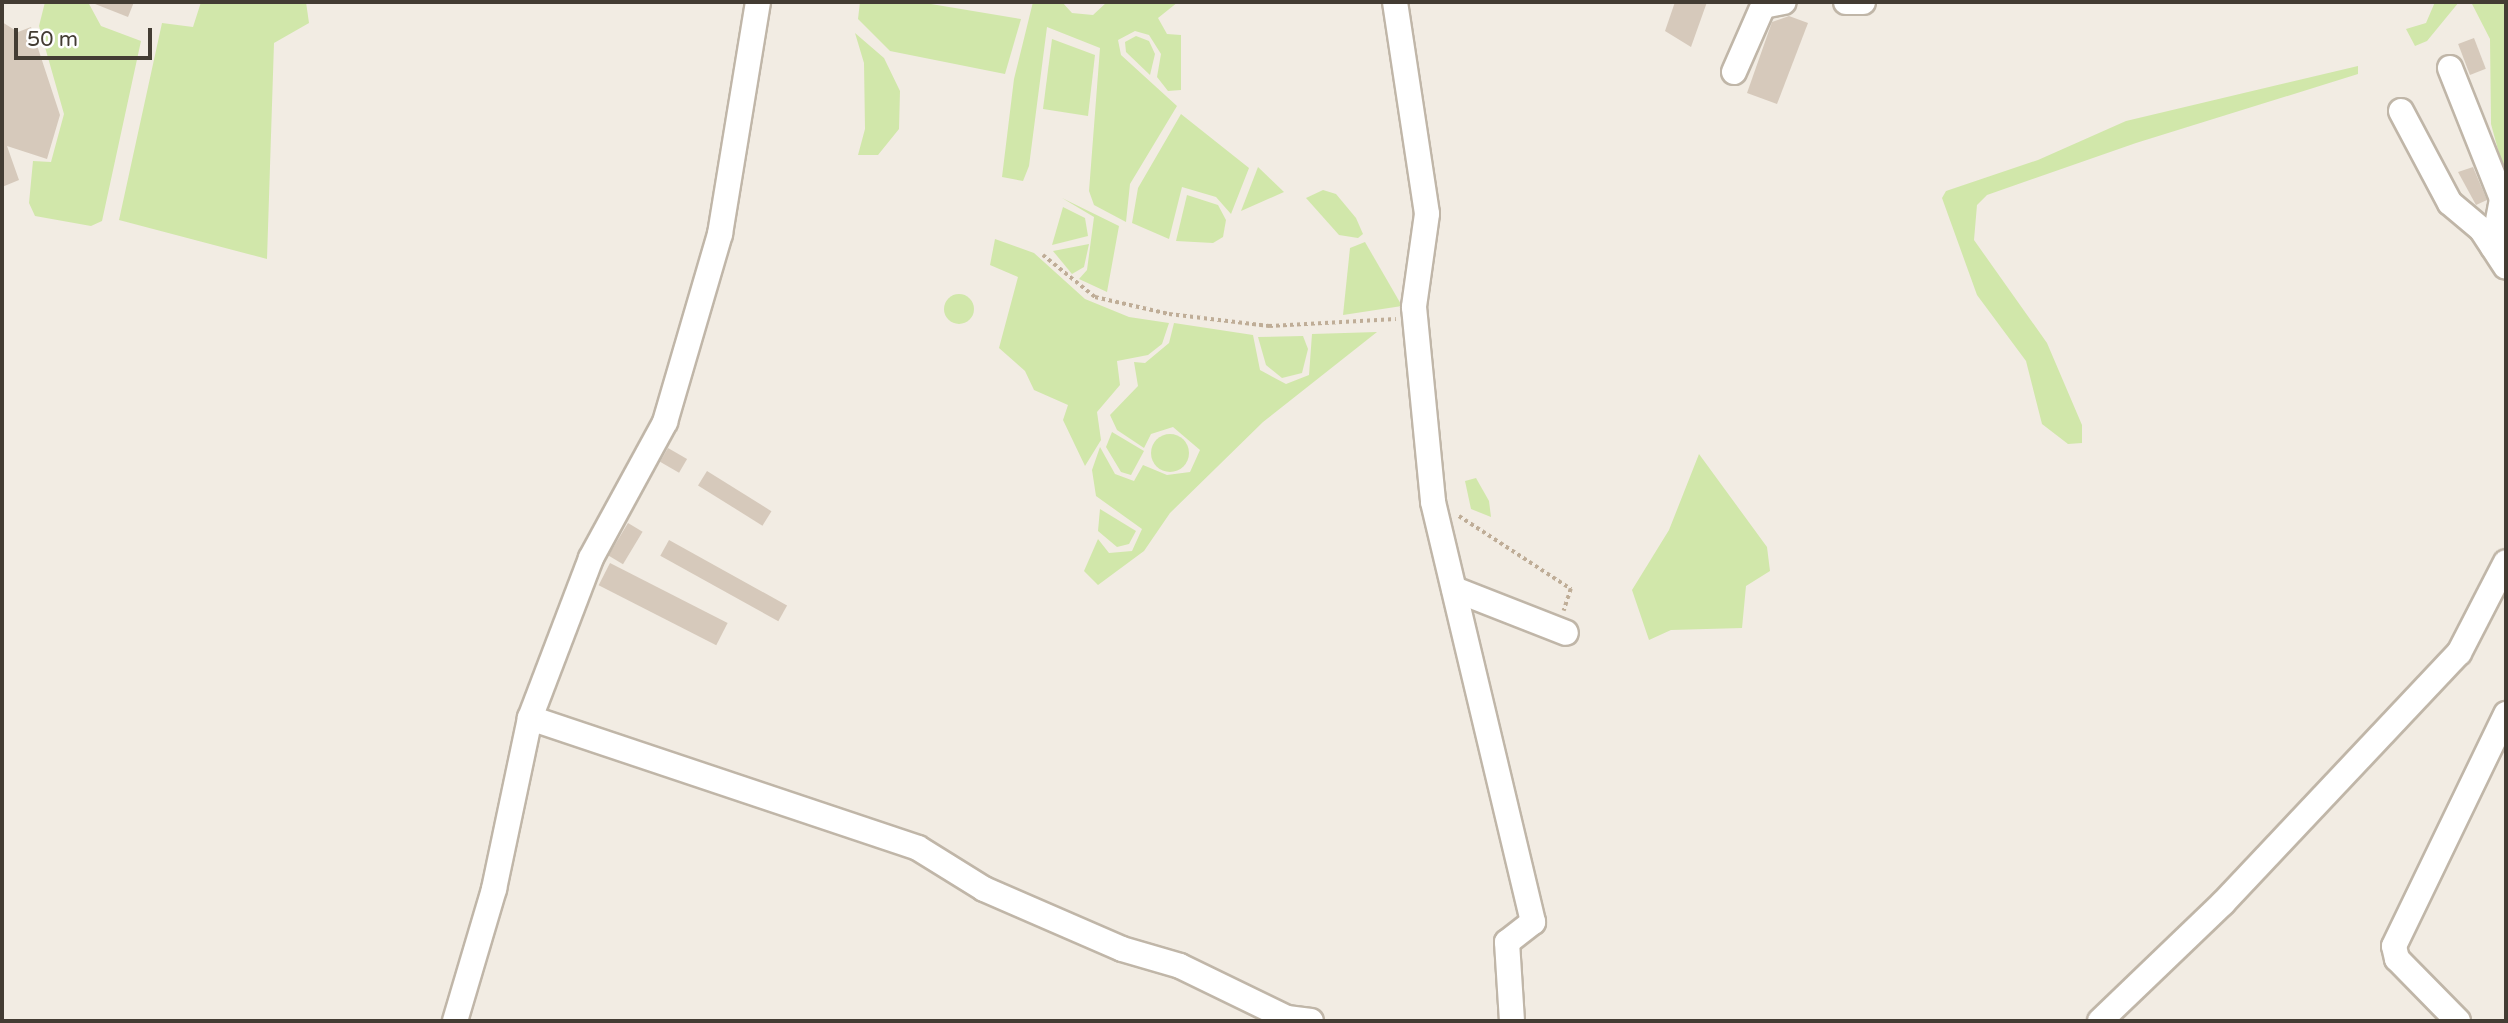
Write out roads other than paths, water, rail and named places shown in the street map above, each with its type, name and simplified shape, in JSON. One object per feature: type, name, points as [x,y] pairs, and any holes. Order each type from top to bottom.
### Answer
[{"type":"street","points":[[455,1021],[494,889],[530,718],[591,558],[665,422],[720,234],[758,2]]},
{"type":"street","points":[[1395,2],[1427,214],[1416,317],[1433,502],[1534,922],[1507,942],[1512,1021]]},
{"type":"street","points":[[1734,72],[1763,6],[1784,2]]},
{"type":"street","points":[[1846,2],[1863,2]]},
{"type":"street","points":[[2450,68],[2502,199],[2499,257]]},
{"type":"street","points":[[2401,111],[2450,203],[2499,257]]},
{"type":"street","points":[[2100,1021],[2223,903],[2459,653],[2500,595],[2506,562]]},
{"type":"street","points":[[1454,589],[1562,632]]},
{"type":"street","points":[[2458,1021],[2397,959],[2394,946],[2506,714]]},
{"type":"street","points":[[530,718],[918,848],[984,889],[1122,949],[1180,966],[1287,1018],[1311,1021]]}]
